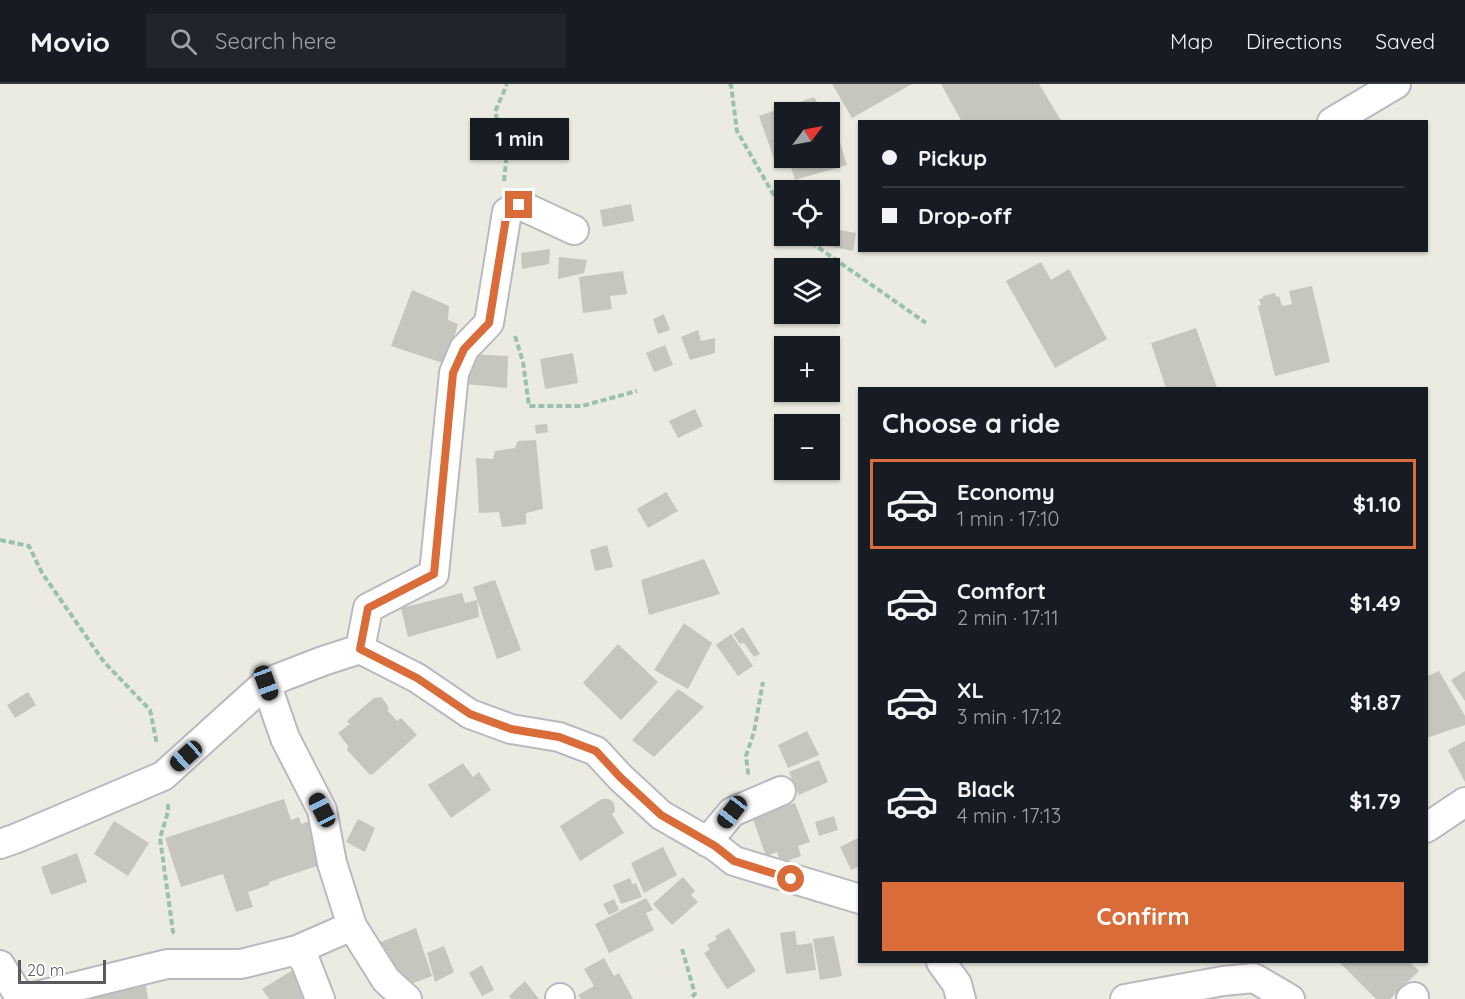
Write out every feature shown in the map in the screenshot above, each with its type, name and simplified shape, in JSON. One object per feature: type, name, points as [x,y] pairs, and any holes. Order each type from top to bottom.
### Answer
[{"type":"street","points":[[1335,120],[1395,84]]},
{"type":"street","points":[[360,649],[368,608],[434,574],[453,373],[464,349],[489,323],[507,212],[519,205],[574,230]]},
{"type":"street","points":[[0,844],[167,773],[266,683],[360,649],[417,678],[470,714],[511,729],[559,737],[596,751],[661,815],[708,842],[734,861],[858,898]]},
{"type":"street","points":[[266,683],[285,738],[322,810],[332,863],[352,926],[386,980],[407,999]]},
{"type":"street","points":[[708,842],[732,812],[781,791]]},
{"type":"street","points":[[1428,827],[1465,802]]},
{"type":"street","points":[[0,964],[23,999],[167,964],[241,964],[297,950],[352,926]]},
{"type":"street","points":[[297,950],[306,963],[320,999]]},
{"type":"street","points":[[942,963],[957,984],[961,999]]},
{"type":"street","points":[[1125,999],[1201,973],[1263,970],[1290,999]]},
{"type":"path","points":[[507,84],[495,111],[507,151],[504,180],[507,212]]},
{"type":"path","points":[[729,84],[737,131],[774,195]]},
{"type":"path","points":[[816,246],[926,323]]},
{"type":"path","points":[[489,323],[508,316],[523,362],[529,406],[582,406],[637,391]]},
{"type":"path","points":[[0,540],[29,546],[42,573],[104,662],[150,710],[167,773],[168,812],[160,838],[173,932],[183,938]]},
{"type":"path","points":[[732,812],[728,795],[748,773],[746,756],[754,732],[763,682]]},
{"type":"path","points":[[682,949],[695,994],[690,999]]},
{"type":"building","points":[[832,84],[912,84],[852,118]]},
{"type":"building","points":[[941,84],[1039,84],[1061,120],[961,120]]},
{"type":"building","points":[[814,97],[817,102],[800,102]]},
{"type":"building","points":[[774,111],[774,159],[759,116]]},
{"type":"building","points":[[840,142],[847,165],[840,167]]},
{"type":"building","points":[[791,168],[837,168],[795,180]]},
{"type":"building","points":[[631,204],[634,221],[603,227],[600,210]]},
{"type":"building","points":[[840,230],[856,233],[853,251],[828,246],[840,246]]},
{"type":"building","points":[[550,249],[549,264],[522,269],[521,253]]},
{"type":"building","points":[[559,257],[587,260],[584,273],[558,279]]},
{"type":"building","points":[[1041,262],[1051,280],[1069,269],[1107,339],[1055,368],[1006,281]]},
{"type":"building","points":[[623,271],[627,294],[610,296],[612,309],[583,313],[579,277]]},
{"type":"building","points":[[1312,286],[1330,362],[1275,376],[1258,306],[1261,305],[1259,299],[1275,293],[1276,297],[1279,296],[1282,306],[1292,304],[1289,291]]},
{"type":"building","points":[[412,290],[449,306],[448,320],[458,324],[446,364],[391,346]]},
{"type":"building","points":[[664,314],[670,330],[658,334],[653,319]]},
{"type":"building","points":[[1196,328],[1217,387],[1166,387],[1151,343]]},
{"type":"building","points":[[698,330],[701,341],[715,338],[715,353],[690,360],[681,337]]},
{"type":"building","points":[[665,345],[673,365],[654,372],[646,353]]},
{"type":"building","points":[[573,353],[578,383],[545,389],[540,359]]},
{"type":"building","points":[[469,354],[508,356],[507,388],[465,384]]},
{"type":"building","points":[[695,409],[703,426],[678,438],[669,421]]},
{"type":"building","points":[[547,424],[548,432],[536,434],[535,425]]},
{"type":"building","points":[[536,440],[543,509],[526,513],[526,524],[502,527],[499,512],[479,513],[476,458],[493,459],[495,451],[515,448],[518,441]]},
{"type":"building","points":[[666,492],[678,511],[648,528],[637,509]]},
{"type":"building","points":[[607,545],[613,567],[595,571],[590,550]]},
{"type":"building","points":[[704,559],[720,594],[649,615],[641,580]]},
{"type":"building","points":[[495,580],[521,650],[497,659],[473,587]]},
{"type":"building","points":[[462,593],[465,603],[477,600],[479,617],[408,637],[401,608]]},
{"type":"building","points":[[684,623],[712,643],[688,689],[654,670]]},
{"type":"building","points":[[743,627],[760,654],[754,657],[744,643],[740,644],[733,634]]},
{"type":"building","points":[[731,634],[753,666],[738,676],[716,645]]},
{"type":"building","points":[[618,644],[658,682],[621,720],[583,683]]},
{"type":"building","points":[[1439,671],[1465,716],[1465,725],[1428,737],[1428,676]]},
{"type":"building","points":[[1465,671],[1465,701],[1451,680]]},
{"type":"building","points":[[678,689],[704,707],[654,757],[632,740]]},
{"type":"building","points":[[28,692],[36,705],[15,718],[7,705]]},
{"type":"building","points":[[381,697],[388,706],[388,711],[397,721],[401,718],[417,735],[370,775],[347,750],[348,746],[338,733],[350,724],[347,721],[374,698]]},
{"type":"building","points":[[807,731],[819,755],[788,768],[778,745]]},
{"type":"building","points":[[1465,741],[1465,782],[1448,750]]},
{"type":"building","points":[[819,760],[828,782],[799,795],[789,772]]},
{"type":"building","points":[[463,763],[473,777],[479,772],[491,790],[451,818],[428,785]]},
{"type":"building","points":[[284,799],[291,820],[299,817],[301,824],[311,821],[323,864],[269,882],[269,885],[248,892],[253,907],[236,912],[223,874],[181,887],[165,838]]},
{"type":"building","points":[[602,799],[609,799],[614,803],[615,811],[612,814],[624,833],[580,861],[560,826]]},
{"type":"building","points":[[795,803],[810,842],[798,846],[801,856],[781,863],[777,852],[766,856],[753,819]]},
{"type":"building","points":[[834,816],[838,830],[819,836],[815,822]]},
{"type":"building","points":[[358,819],[375,828],[365,852],[346,842]]},
{"type":"building","points":[[114,821],[149,843],[128,876],[94,854]]},
{"type":"building","points":[[858,838],[858,867],[851,870],[840,847]]},
{"type":"building","points":[[663,847],[677,875],[644,893],[631,863]]},
{"type":"building","points":[[77,853],[87,882],[51,895],[41,867]]},
{"type":"building","points":[[683,877],[695,891],[691,895],[698,902],[672,925],[653,904]]},
{"type":"building","points":[[630,878],[632,884],[636,883],[642,897],[621,904],[613,885]]},
{"type":"building","points":[[646,898],[653,910],[646,913],[654,930],[609,953],[595,924]]},
{"type":"building","points":[[614,899],[619,910],[609,915],[603,904]]},
{"type":"building","points":[[416,928],[432,976],[403,987],[376,944]]},
{"type":"building","points":[[729,928],[756,971],[727,989],[704,953],[710,949],[707,945],[717,939],[715,936]]},
{"type":"building","points":[[795,931],[797,945],[812,943],[816,970],[786,974],[780,933]]},
{"type":"building","points":[[834,936],[842,976],[820,980],[813,939]]},
{"type":"building","points":[[444,946],[454,972],[435,982],[427,953]]},
{"type":"building","points":[[604,958],[614,976],[619,973],[633,999],[581,999],[578,995],[594,986],[584,969]]},
{"type":"building","points":[[1340,963],[1411,963],[1419,971],[1390,999],[1376,999]]},
{"type":"building","points":[[482,965],[494,990],[482,996],[469,973]]},
{"type":"building","points":[[296,968],[315,999],[269,999],[262,989]]},
{"type":"building","points":[[525,981],[539,999],[511,999],[509,996]]},
{"type":"building","points":[[146,986],[148,999],[92,999],[92,996]]},
{"type":"route","points":[[519,205],[507,212],[489,323],[464,349],[453,373],[434,574],[368,608],[360,649],[417,678],[470,714],[511,729],[559,737],[596,751],[661,815],[715,846],[734,861],[791,879]]}]
